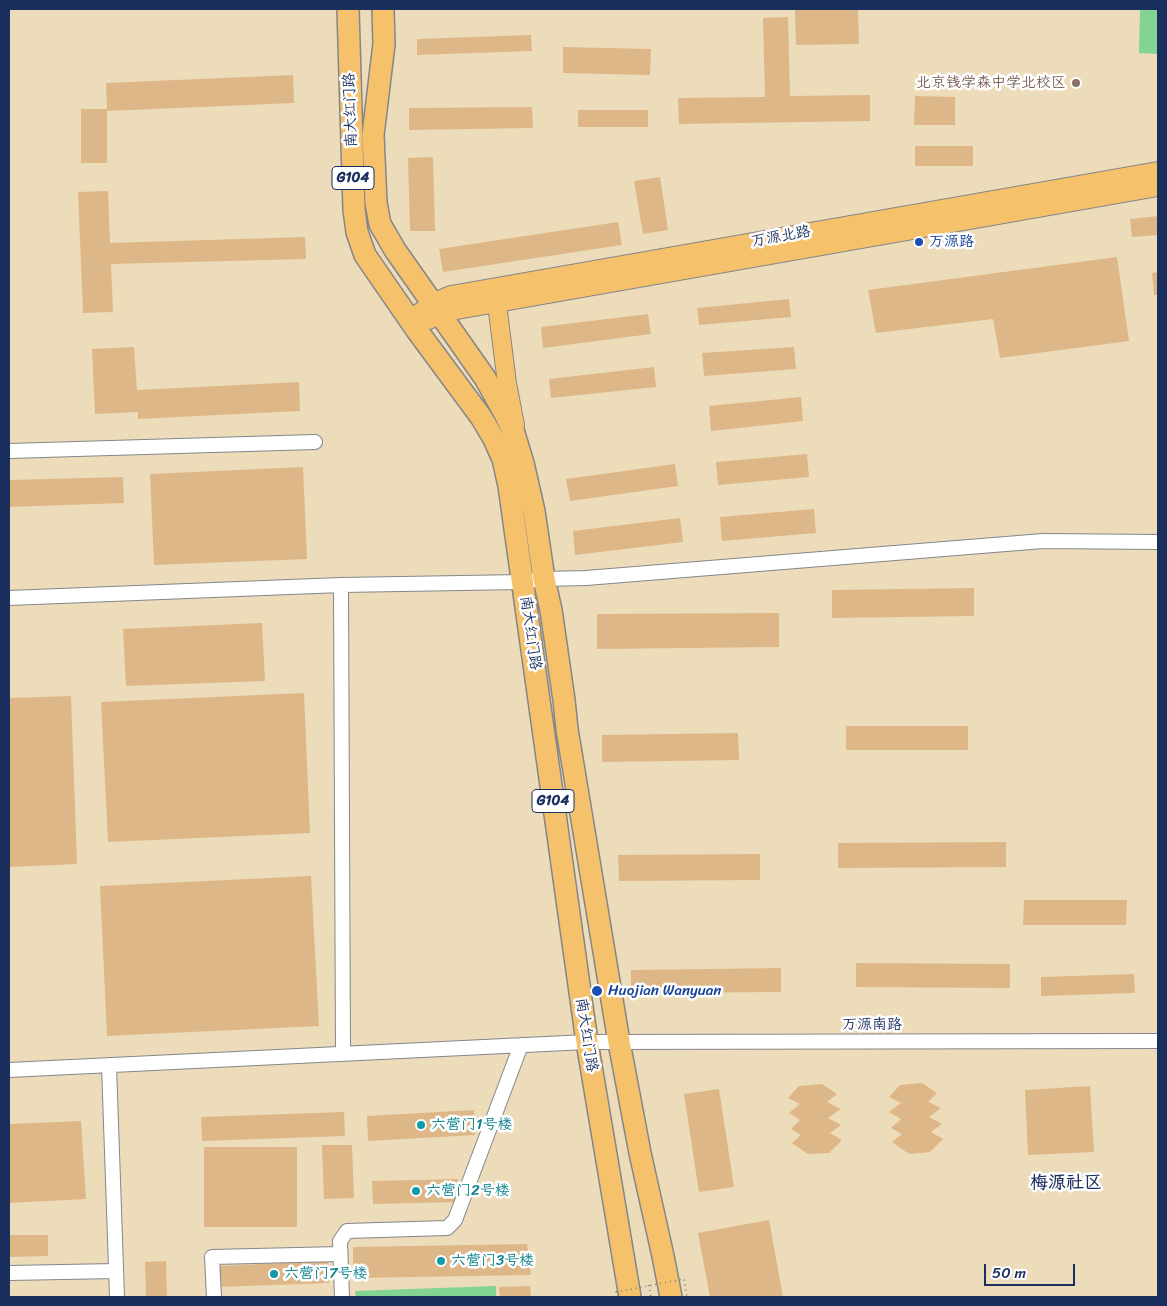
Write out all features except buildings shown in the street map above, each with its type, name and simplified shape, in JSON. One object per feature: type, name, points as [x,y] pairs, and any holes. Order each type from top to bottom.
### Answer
[{"type":"highway","name":"南大红门路","points":[[348,9],[354,210],[357,232],[365,255],[413,325],[481,417],[503,459],[509,486],[587,1042],[630,1297]]},
{"type":"highway","name":"南大红门路","points":[[383,9],[384,44],[373,135],[376,203],[380,224],[391,244],[485,378],[513,430],[523,463],[534,512],[544,579],[553,619],[567,729],[619,1042]]},
{"type":"highway","name":"G104","points":[[619,1042],[640,1153],[671,1297]]},
{"type":"main road","name":"万源北路","points":[[437,308],[451,295],[1158,171]]},
{"type":"main road","name":"万源北路","points":[[437,308],[497,304],[1158,187]]},
{"type":"main road","points":[[497,304],[507,383],[523,463]]},
{"type":"main road","points":[[413,325],[437,308]]},
{"type":"street","points":[[9,451],[315,442]]},
{"type":"street","points":[[9,598],[341,585],[522,582],[1043,541],[1158,542]]},
{"type":"street","points":[[341,585],[343,1054]]},
{"type":"street","name":"万源南路","points":[[9,1070],[587,1042],[1158,1041]]},
{"type":"street","points":[[342,1297],[340,1241],[346,1231],[447,1228],[455,1220],[521,1045]]},
{"type":"street","points":[[108,1065],[117,1297]]},
{"type":"street","points":[[214,1297],[212,1256],[340,1254]]},
{"type":"street","points":[[9,1273],[116,1271]]},
{"type":"path","points":[[617,1297],[616,1292],[684,1278],[687,1297]]},
{"type":"path","points":[[649,1285],[651,1297]]},
{"type":"green space","points":[[1140,9],[1158,9],[1158,54],[1139,53]]},
{"type":"green space","points":[[496,1286],[496,1297],[356,1297],[355,1291]]},
{"type":"place","name":"北京钱学森中学北校区","points":[[1076,83]]},
{"type":"place","name":"万源路","points":[[919,242]]},
{"type":"place","name":"Huojian Wanyuan","points":[[597,991]]},
{"type":"place","name":"六营门1号楼","points":[[421,1125]]},
{"type":"place","name":"六营门2号楼","points":[[416,1191]]},
{"type":"place","name":"六营门3号楼","points":[[441,1261]]},
{"type":"place","name":"六营门7号楼","points":[[274,1274]]},
{"type":"district","name":"梅源社区","points":[[1066,1183]]}]
